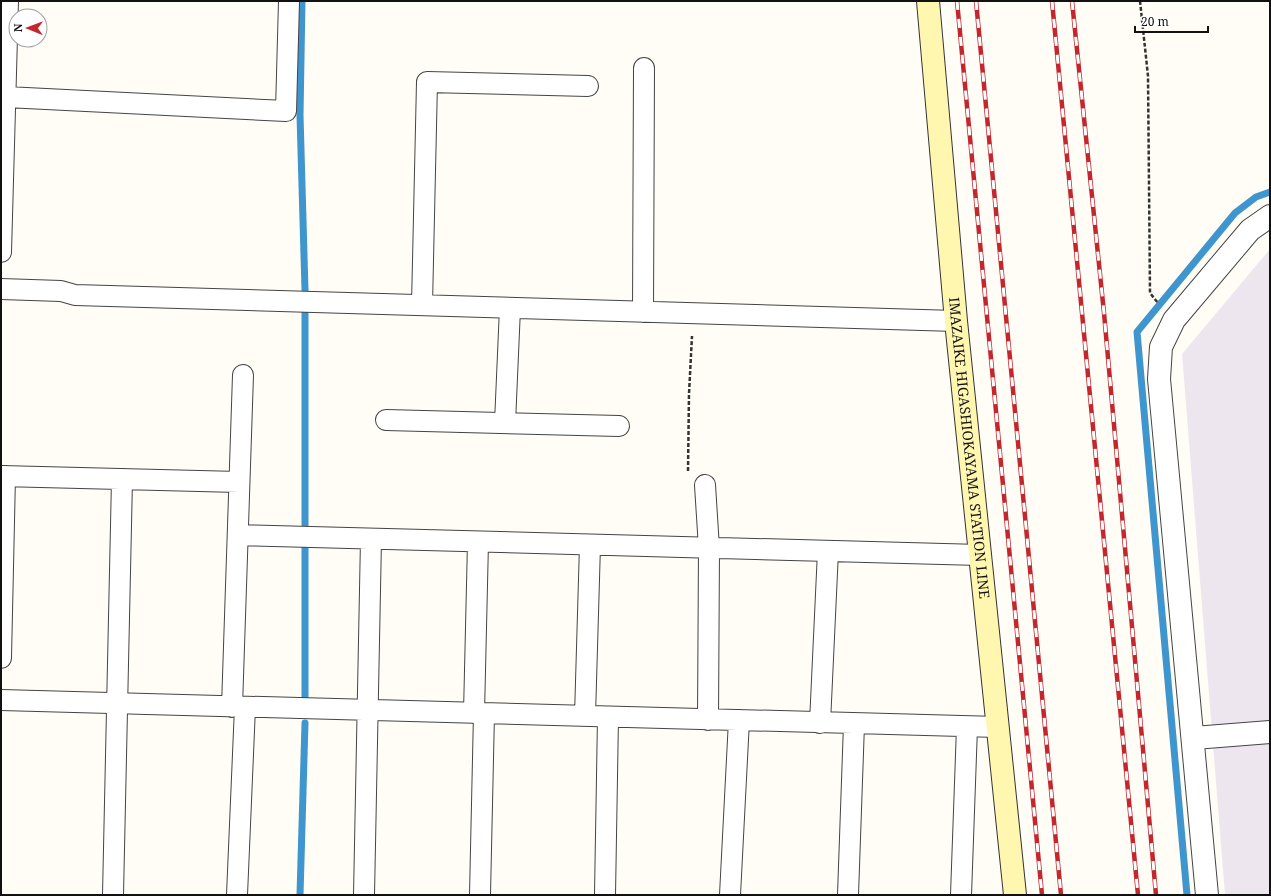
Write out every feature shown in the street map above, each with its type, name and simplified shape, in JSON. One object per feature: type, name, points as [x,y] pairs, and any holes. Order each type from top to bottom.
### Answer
[{"type":"main road","name":"IMAZAIKE HIGASHIOKAYAMA STATION LINE","points":[[928,1],[956,321],[1015,895]]},
{"type":"street","points":[[1,252],[8,1]]},
{"type":"street","points":[[6,97],[286,111],[288,1]]},
{"type":"street","points":[[643,312],[644,68]]},
{"type":"street","points":[[422,305],[427,82],[588,86]]},
{"type":"street","points":[[1207,895],[1194,738],[1159,378],[1161,347],[1174,320],[1250,230],[1270,216]]},
{"type":"street","points":[[1,289],[61,291],[75,295],[956,321]]},
{"type":"street","points":[[505,423],[510,308]]},
{"type":"street","points":[[237,895],[239,707],[238,535],[243,375]]},
{"type":"street","points":[[386,420],[619,426]]},
{"type":"street","points":[[1,658],[3,476],[239,482]]},
{"type":"street","points":[[113,895],[122,479]]},
{"type":"street","points":[[705,485],[708,548],[708,720]]},
{"type":"street","points":[[238,535],[980,555]]},
{"type":"street","points":[[364,895],[371,539]]},
{"type":"street","points":[[478,542],[480,895]]},
{"type":"street","points":[[586,716],[590,545]]},
{"type":"street","points":[[820,722],[828,551]]},
{"type":"street","points":[[1,700],[998,727]]},
{"type":"street","points":[[604,895],[608,717]]},
{"type":"street","points":[[730,895],[738,720]]},
{"type":"street","points":[[848,895],[854,724]]},
{"type":"street","points":[[961,895],[966,727]]},
{"type":"street","points":[[1194,738],[1270,732]]},
{"type":"path","points":[[1140,1],[1148,76],[1150,293],[1154,298]]},
{"type":"path","points":[[694,313],[689,394],[688,482],[705,485]]},
{"type":"shaded area","points":[[1270,249],[1270,895],[1225,895],[1182,354]]},
{"type":"waterway","points":[[302,1],[300,115],[305,290],[305,699]]},
{"type":"waterway","points":[[1187,895],[1137,332],[1235,213],[1256,197],[1270,192]]},
{"type":"waterway","points":[[300,895],[305,723]]},
{"type":"railway","points":[[957,1],[1042,895]]},
{"type":"railway","points":[[976,1],[1061,895]]},
{"type":"railway","points":[[1052,1],[1138,895]]},
{"type":"railway","points":[[1072,1],[1104,313],[1156,895]]}]
